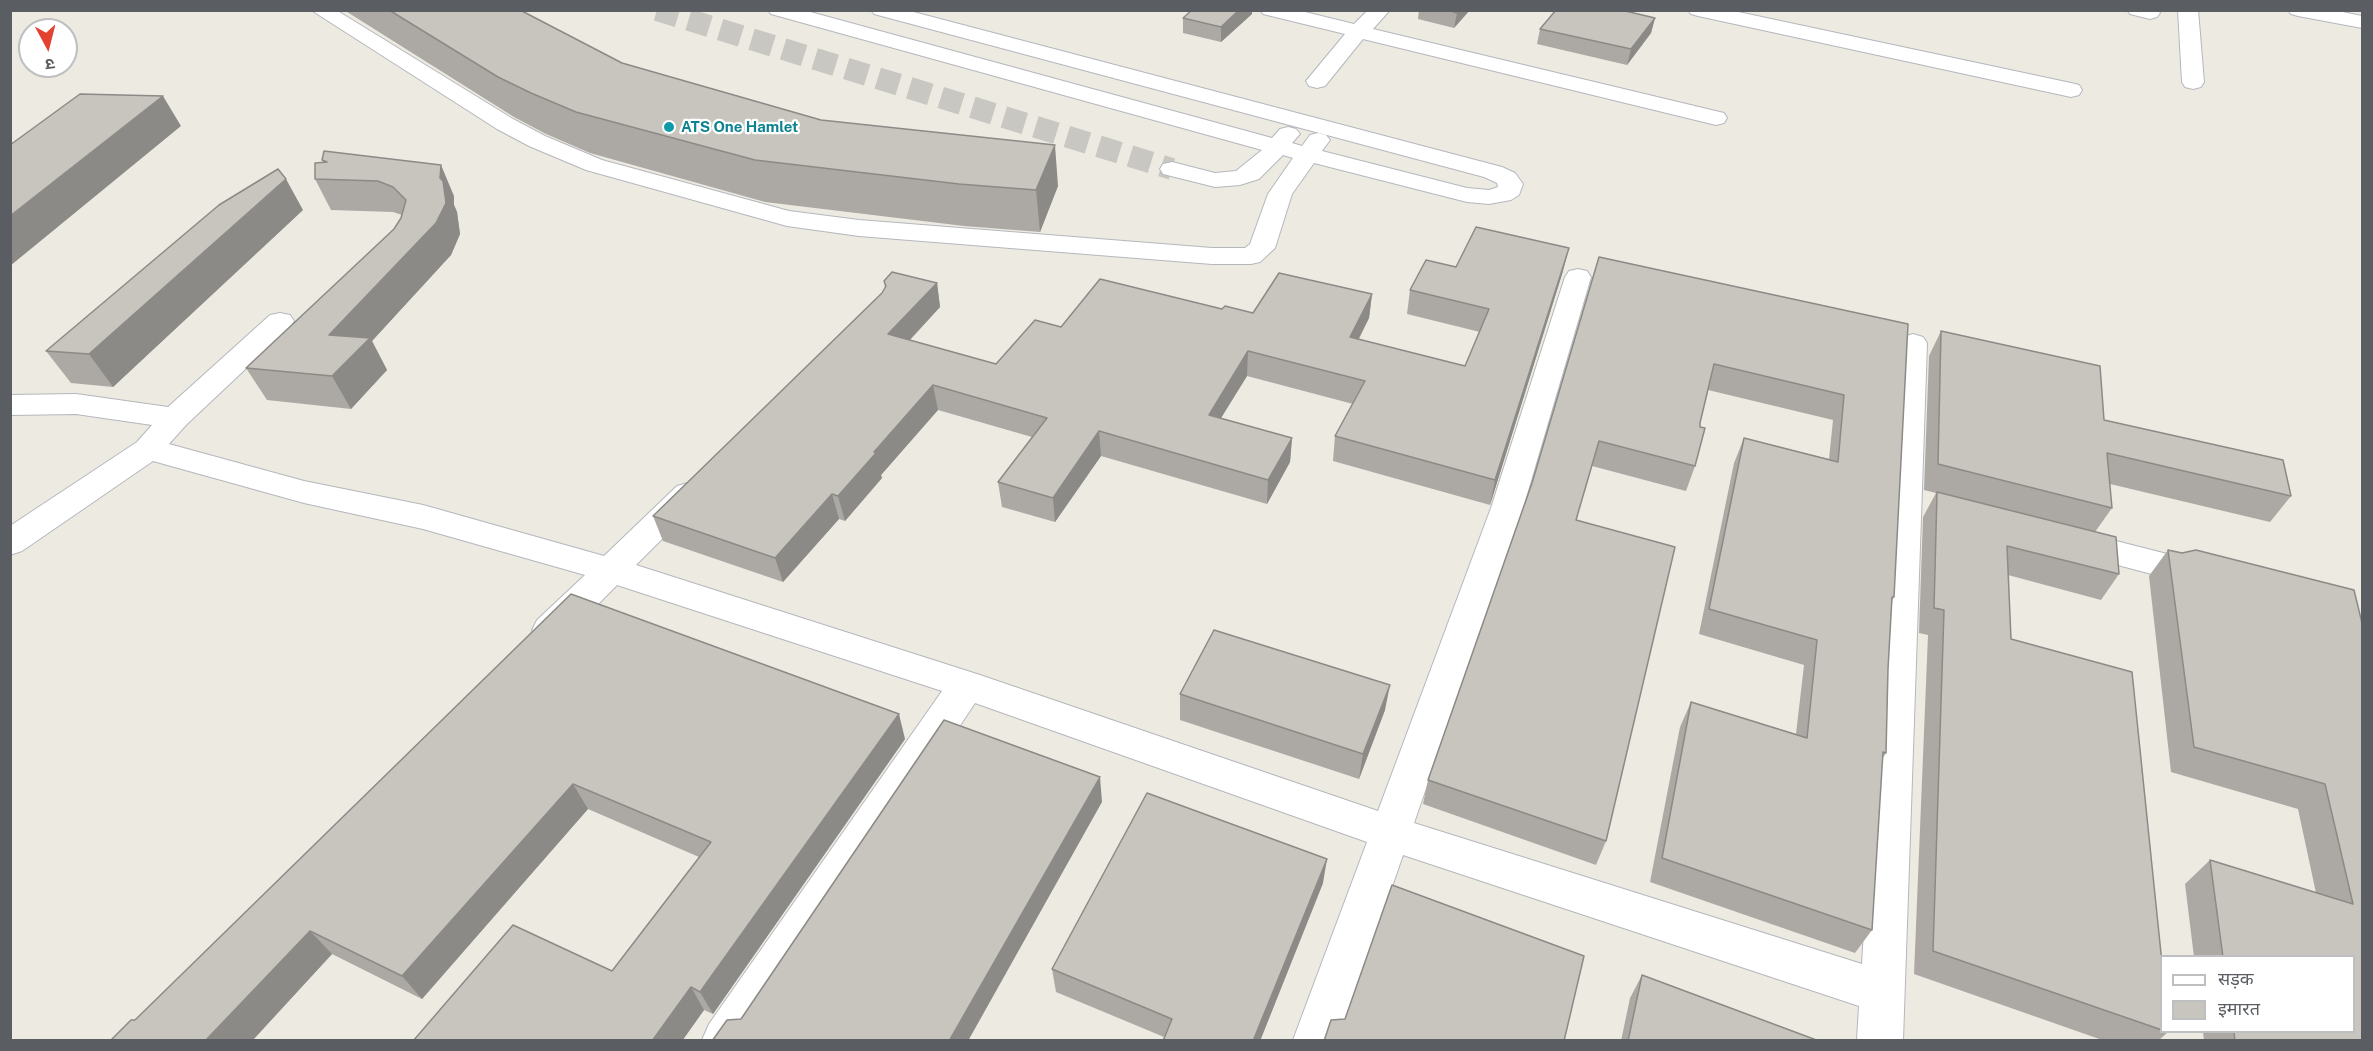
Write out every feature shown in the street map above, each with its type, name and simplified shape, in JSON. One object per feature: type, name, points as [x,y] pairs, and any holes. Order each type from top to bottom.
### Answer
[{"type":"street","points":[[321,10],[506,124],[537,141],[594,165],[787,218],[859,228],[1212,256],[1251,256],[1262,248],[1280,194],[1326,128]]},
{"type":"street","points":[[778,10],[1278,147],[1467,195],[1489,197],[1502,195],[1510,190],[1511,184],[1506,178],[1493,172],[881,10]]},
{"type":"street","points":[[1270,10],[1716,118]]},
{"type":"street","points":[[1317,81],[1380,10]]},
{"type":"street","points":[[1698,10],[2071,90]]},
{"type":"street","points":[[2188,10],[2193,82]]},
{"type":"street","points":[[2298,10],[2362,22]]},
{"type":"street","points":[[1172,169],[1215,180],[1240,178],[1250,174],[1278,147],[1297,121]]},
{"type":"street","points":[[1316,1041],[1507,508],[1578,277]]},
{"type":"street","points":[[10,543],[148,449],[175,418],[280,321]]},
{"type":"street","points":[[1880,1041],[1882,992],[1923,503],[1913,343]]},
{"type":"street","points":[[10,405],[76,404],[175,418]]},
{"type":"street","points":[[148,449],[304,492],[423,517],[611,570],[967,685],[1391,833],[1882,992]]},
{"type":"street","points":[[527,652],[713,469]]},
{"type":"street","points":[[2040,533],[2163,565]]},
{"type":"street","points":[[726,1041],[967,685]]},
{"type":"building","points":[[389,10],[520,10],[622,63],[821,120],[1055,145],[1036,190],[959,184],[755,160],[576,112],[498,77]]},
{"type":"building","points":[[1192,10],[1239,10],[1221,27],[1183,18]]},
{"type":"building","points":[[1556,10],[1621,10],[1655,18],[1631,49],[1540,29]]},
{"type":"building","points":[[80,94],[163,96],[10,216],[10,145]]},
{"type":"building","points":[[324,151],[441,165],[440,178],[443,181],[446,203],[436,223],[329,335],[370,338],[332,376],[246,368],[394,229],[401,218],[406,200],[393,187],[378,181],[315,179],[315,163],[327,162],[322,160]]},
{"type":"building","points":[[278,169],[286,179],[89,354],[46,351],[219,205]]},
{"type":"building","points":[[1476,227],[1569,248],[1495,480],[1335,436],[1365,381],[1248,351],[1209,415],[1292,438],[1268,480],[1099,431],[1053,498],[998,482],[1047,418],[933,385],[838,496],[832,494],[775,558],[653,516],[882,293],[886,286],[884,281],[892,272],[937,283],[888,334],[996,364],[1035,320],[1061,327],[1100,279],[1222,309],[1225,306],[1253,313],[1279,273],[1372,294],[1350,337],[1465,366],[1489,309],[1410,290],[1426,260],[1456,267]]},
{"type":"building","points":[[1599,257],[1908,324],[1894,597],[1892,597],[1888,669],[1886,753],[1883,752],[1872,930],[1662,858],[1691,702],[1807,738],[1817,640],[1709,609],[1744,438],[1838,462],[1844,395],[1714,364],[1700,423],[1700,427],[1705,428],[1695,466],[1599,441],[1576,520],[1675,547],[1606,841],[1428,780],[1532,483]]},
{"type":"building","points":[[1941,331],[2100,366],[2104,420],[2283,460],[2291,496],[2107,453],[2112,508],[1938,464]]},
{"type":"building","points":[[1937,492],[2116,537],[2119,574],[2007,546],[2011,639],[2132,672],[2161,955],[2160,1029],[1933,951],[1944,610],[1934,608]]},
{"type":"building","points":[[2168,550],[2182,553],[2196,550],[2354,590],[2362,623],[2362,1041],[2235,1041],[2234,1033],[2355,1033],[2355,955],[2223,955],[2210,860],[2353,904],[2325,784],[2194,747]]},
{"type":"building","points":[[571,594],[899,714],[700,992],[691,987],[652,1041],[413,1041],[513,925],[612,971],[711,842],[573,784],[402,976],[310,931],[205,1041],[110,1041],[131,1020],[135,1020]]},
{"type":"building","points":[[1214,630],[1390,685],[1363,754],[1180,694]]},
{"type":"building","points":[[944,720],[1100,777],[949,1041],[712,1041],[727,1020],[741,1019]]},
{"type":"building","points":[[1147,793],[1327,859],[1253,1041],[1163,1041],[1172,1019],[1052,969]]},
{"type":"building","points":[[1392,885],[1584,956],[1564,1041],[1324,1041],[1331,1020],[1345,1019]]},
{"type":"building","points":[[1642,975],[1819,1041],[1628,1041]]},
{"type":"tunnel","points":[[657,10],[1172,169]]},
{"type":"place","name":"ATS One Hamlet","points":[[669,127]]}]
